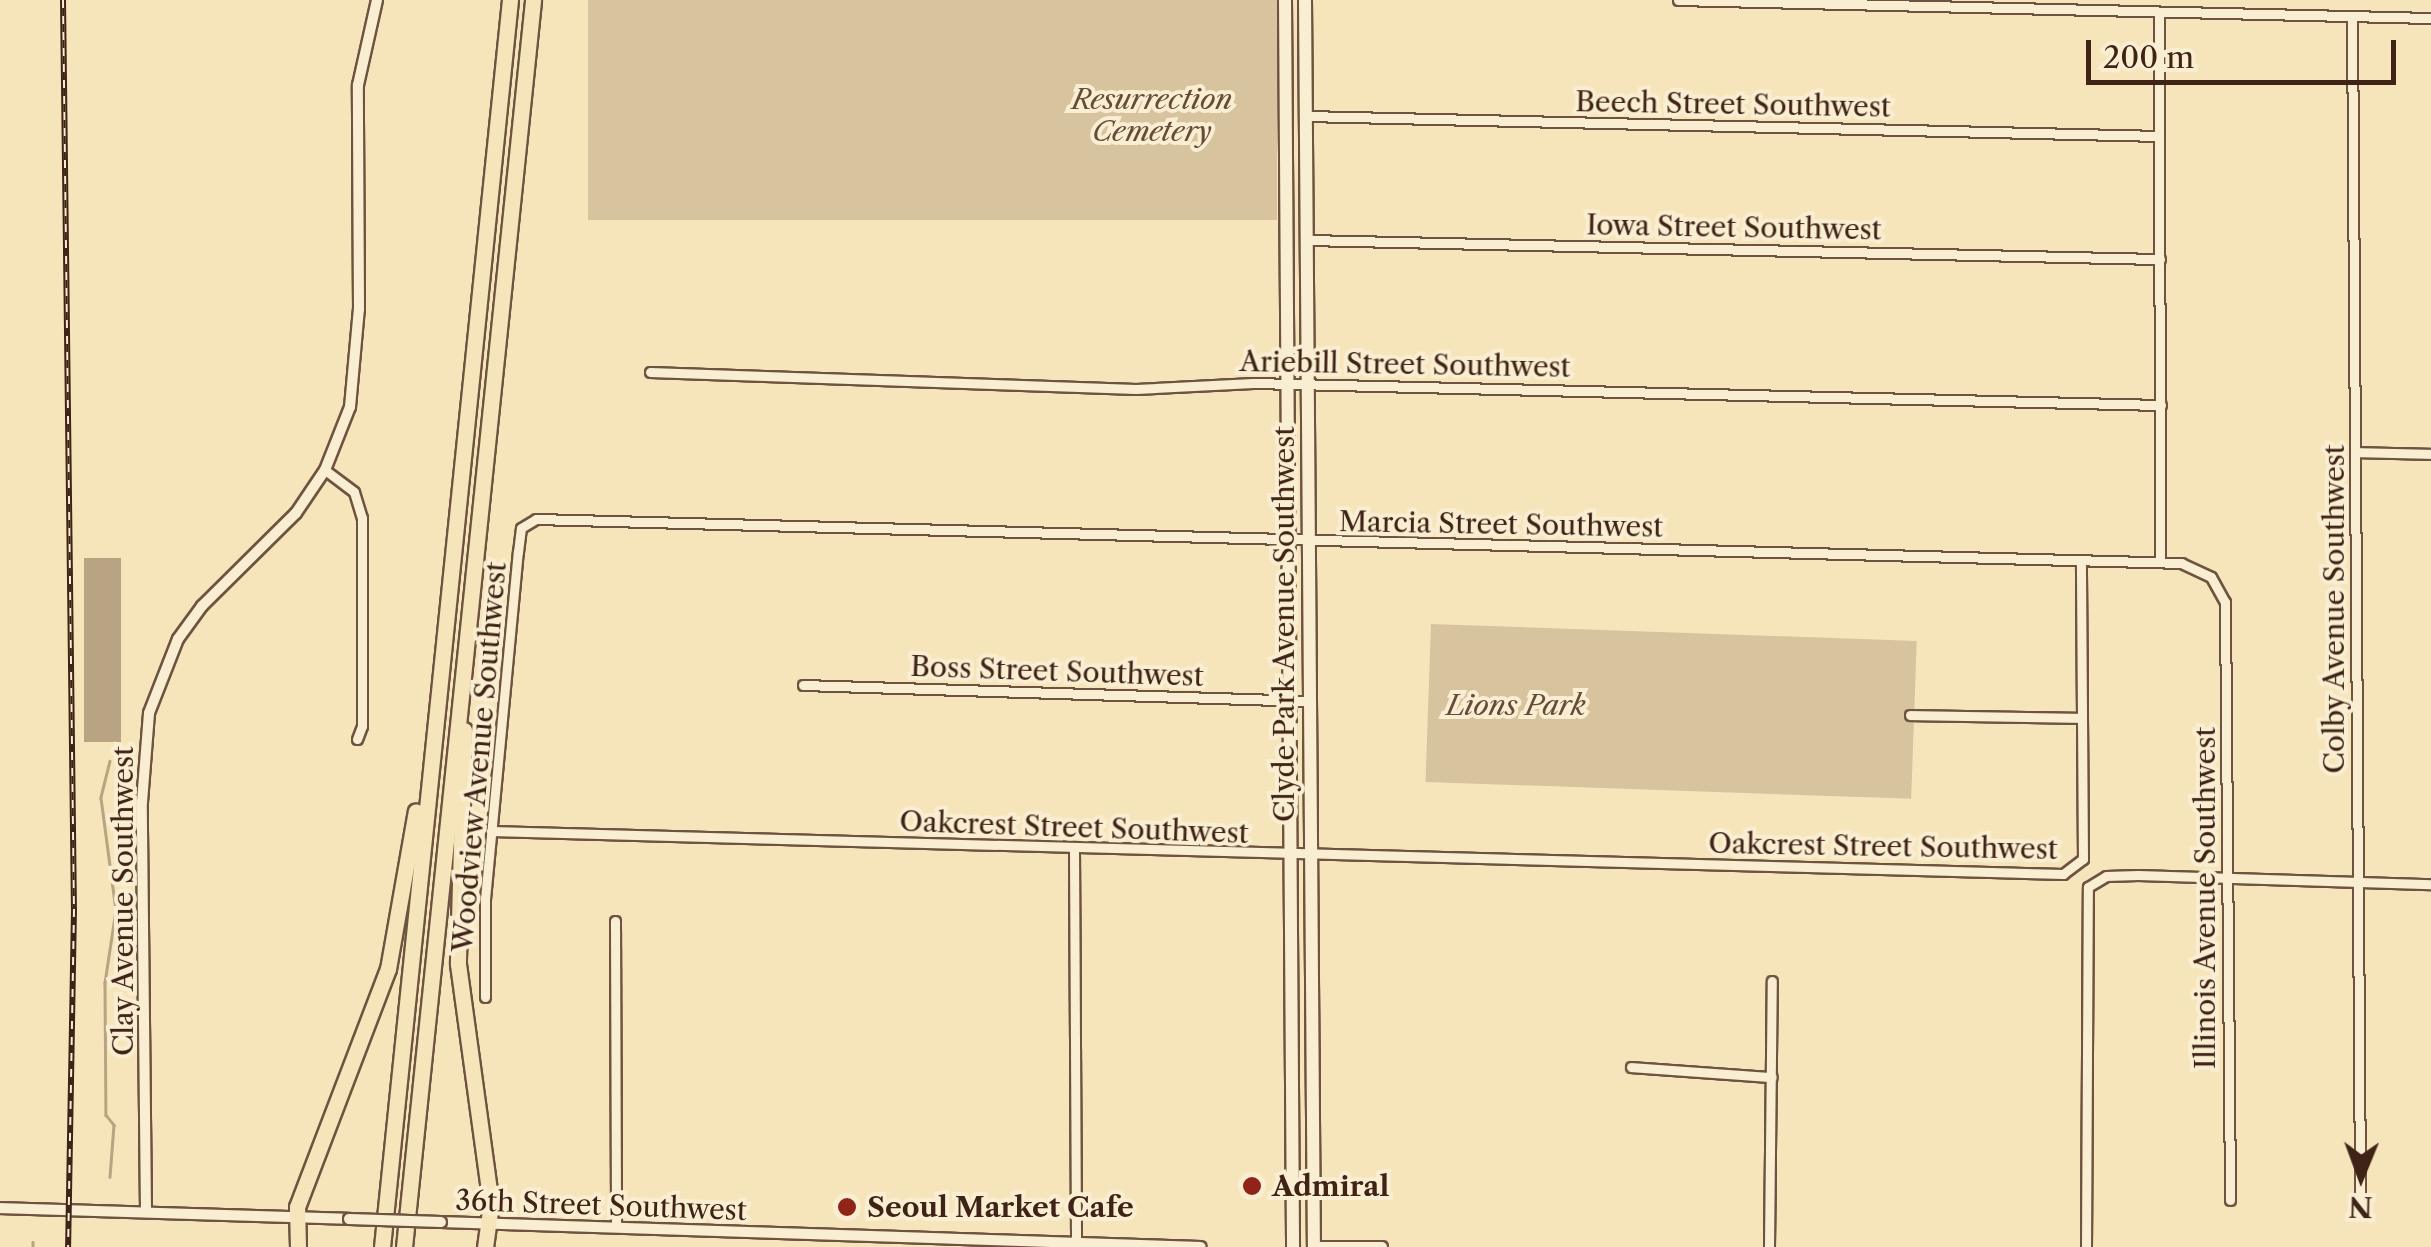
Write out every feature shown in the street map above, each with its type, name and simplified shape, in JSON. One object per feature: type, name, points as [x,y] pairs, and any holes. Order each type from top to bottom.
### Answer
[{"type":"highway","points":[[382,1247],[510,0]]},
{"type":"highway","points":[[404,1247],[533,0]]},
{"type":"highway","points":[[464,651],[458,964],[491,1224],[486,1247]]},
{"type":"highway","points":[[298,1247],[294,1218],[388,969],[437,692]]},
{"type":"main road","name":"Clyde Park Avenue Southwest","points":[[1284,0],[1293,1247]]},
{"type":"main road","name":"Clyde Park Avenue Southwest","points":[[1305,0],[1308,701],[1318,1247]]},
{"type":"street","name":"Clay Avenue Southwest","points":[[146,1211],[142,802],[149,713],[178,640],[202,606],[283,526],[325,470],[356,374],[358,85],[377,0]]},
{"type":"street","points":[[1678,0],[2431,18]]},
{"type":"street","points":[[2159,12],[2160,562]]},
{"type":"street","name":"Colby Avenue Southwest","points":[[2352,16],[2360,1202]]},
{"type":"street","name":"Beech Street Southwest","points":[[1306,116],[2159,136]]},
{"type":"street","name":"Iowa Street Southwest","points":[[1307,240],[2160,259]]},
{"type":"street","name":"Ariebill Street Southwest","points":[[650,372],[1136,388],[1307,384],[2161,404]]},
{"type":"street","points":[[2356,452],[2431,454]]},
{"type":"street","points":[[325,470],[354,492],[362,518],[362,726],[356,739]]},
{"type":"street","name":"Marcia Street Southwest","points":[[526,522],[2160,562],[2202,570],[2222,595]]},
{"type":"street","name":"Woodview Avenue Southwest","points":[[485,997],[491,831],[526,522]]},
{"type":"street","points":[[1910,714],[2082,718],[2081,560]]},
{"type":"street","name":"Illinois Avenue Southwest","points":[[2222,595],[2230,1200]]},
{"type":"street","name":"Boss Street Southwest","points":[[803,685],[1308,701]]},
{"type":"street","name":"Oakcrest Street Southwest","points":[[491,831],[1310,857],[2023,874],[2075,870],[2083,859],[2082,718]]},
{"type":"street","points":[[1074,850],[1076,1243]]},
{"type":"street","points":[[2086,1247],[2083,906],[2097,879],[2227,877],[2431,884]]},
{"type":"street","points":[[614,921],[616,1227]]},
{"type":"street","points":[[1770,1247],[1772,982]]},
{"type":"street","points":[[1630,1067],[1772,1077]]},
{"type":"street","name":"36th Street Southwest","points":[[0,1208],[1202,1247]]},
{"type":"street","points":[[1318,1247],[1382,1247]]},
{"type":"green space","name":"Resurrection Cemetery","points":[[588,0],[1277,0],[1277,220],[588,220]]},
{"type":"green space","name":"Lions Park","points":[[1431,624],[1917,641],[1911,799],[1425,782]]},
{"type":"shaded area","points":[[84,558],[121,558],[121,742],[84,742]]},
{"type":"waterway","points":[[110,761],[101,798],[116,910],[105,983],[106,1115],[114,1125],[110,1177]]},
{"type":"waterway","points":[[33,1242],[33,1247]]},
{"type":"railway","points":[[63,0],[74,909],[68,1247]]},
{"type":"place","name":"Admiral","points":[[1252,1186]]},
{"type":"place","name":"Seoul Market Cafe","points":[[847,1207]]}]
